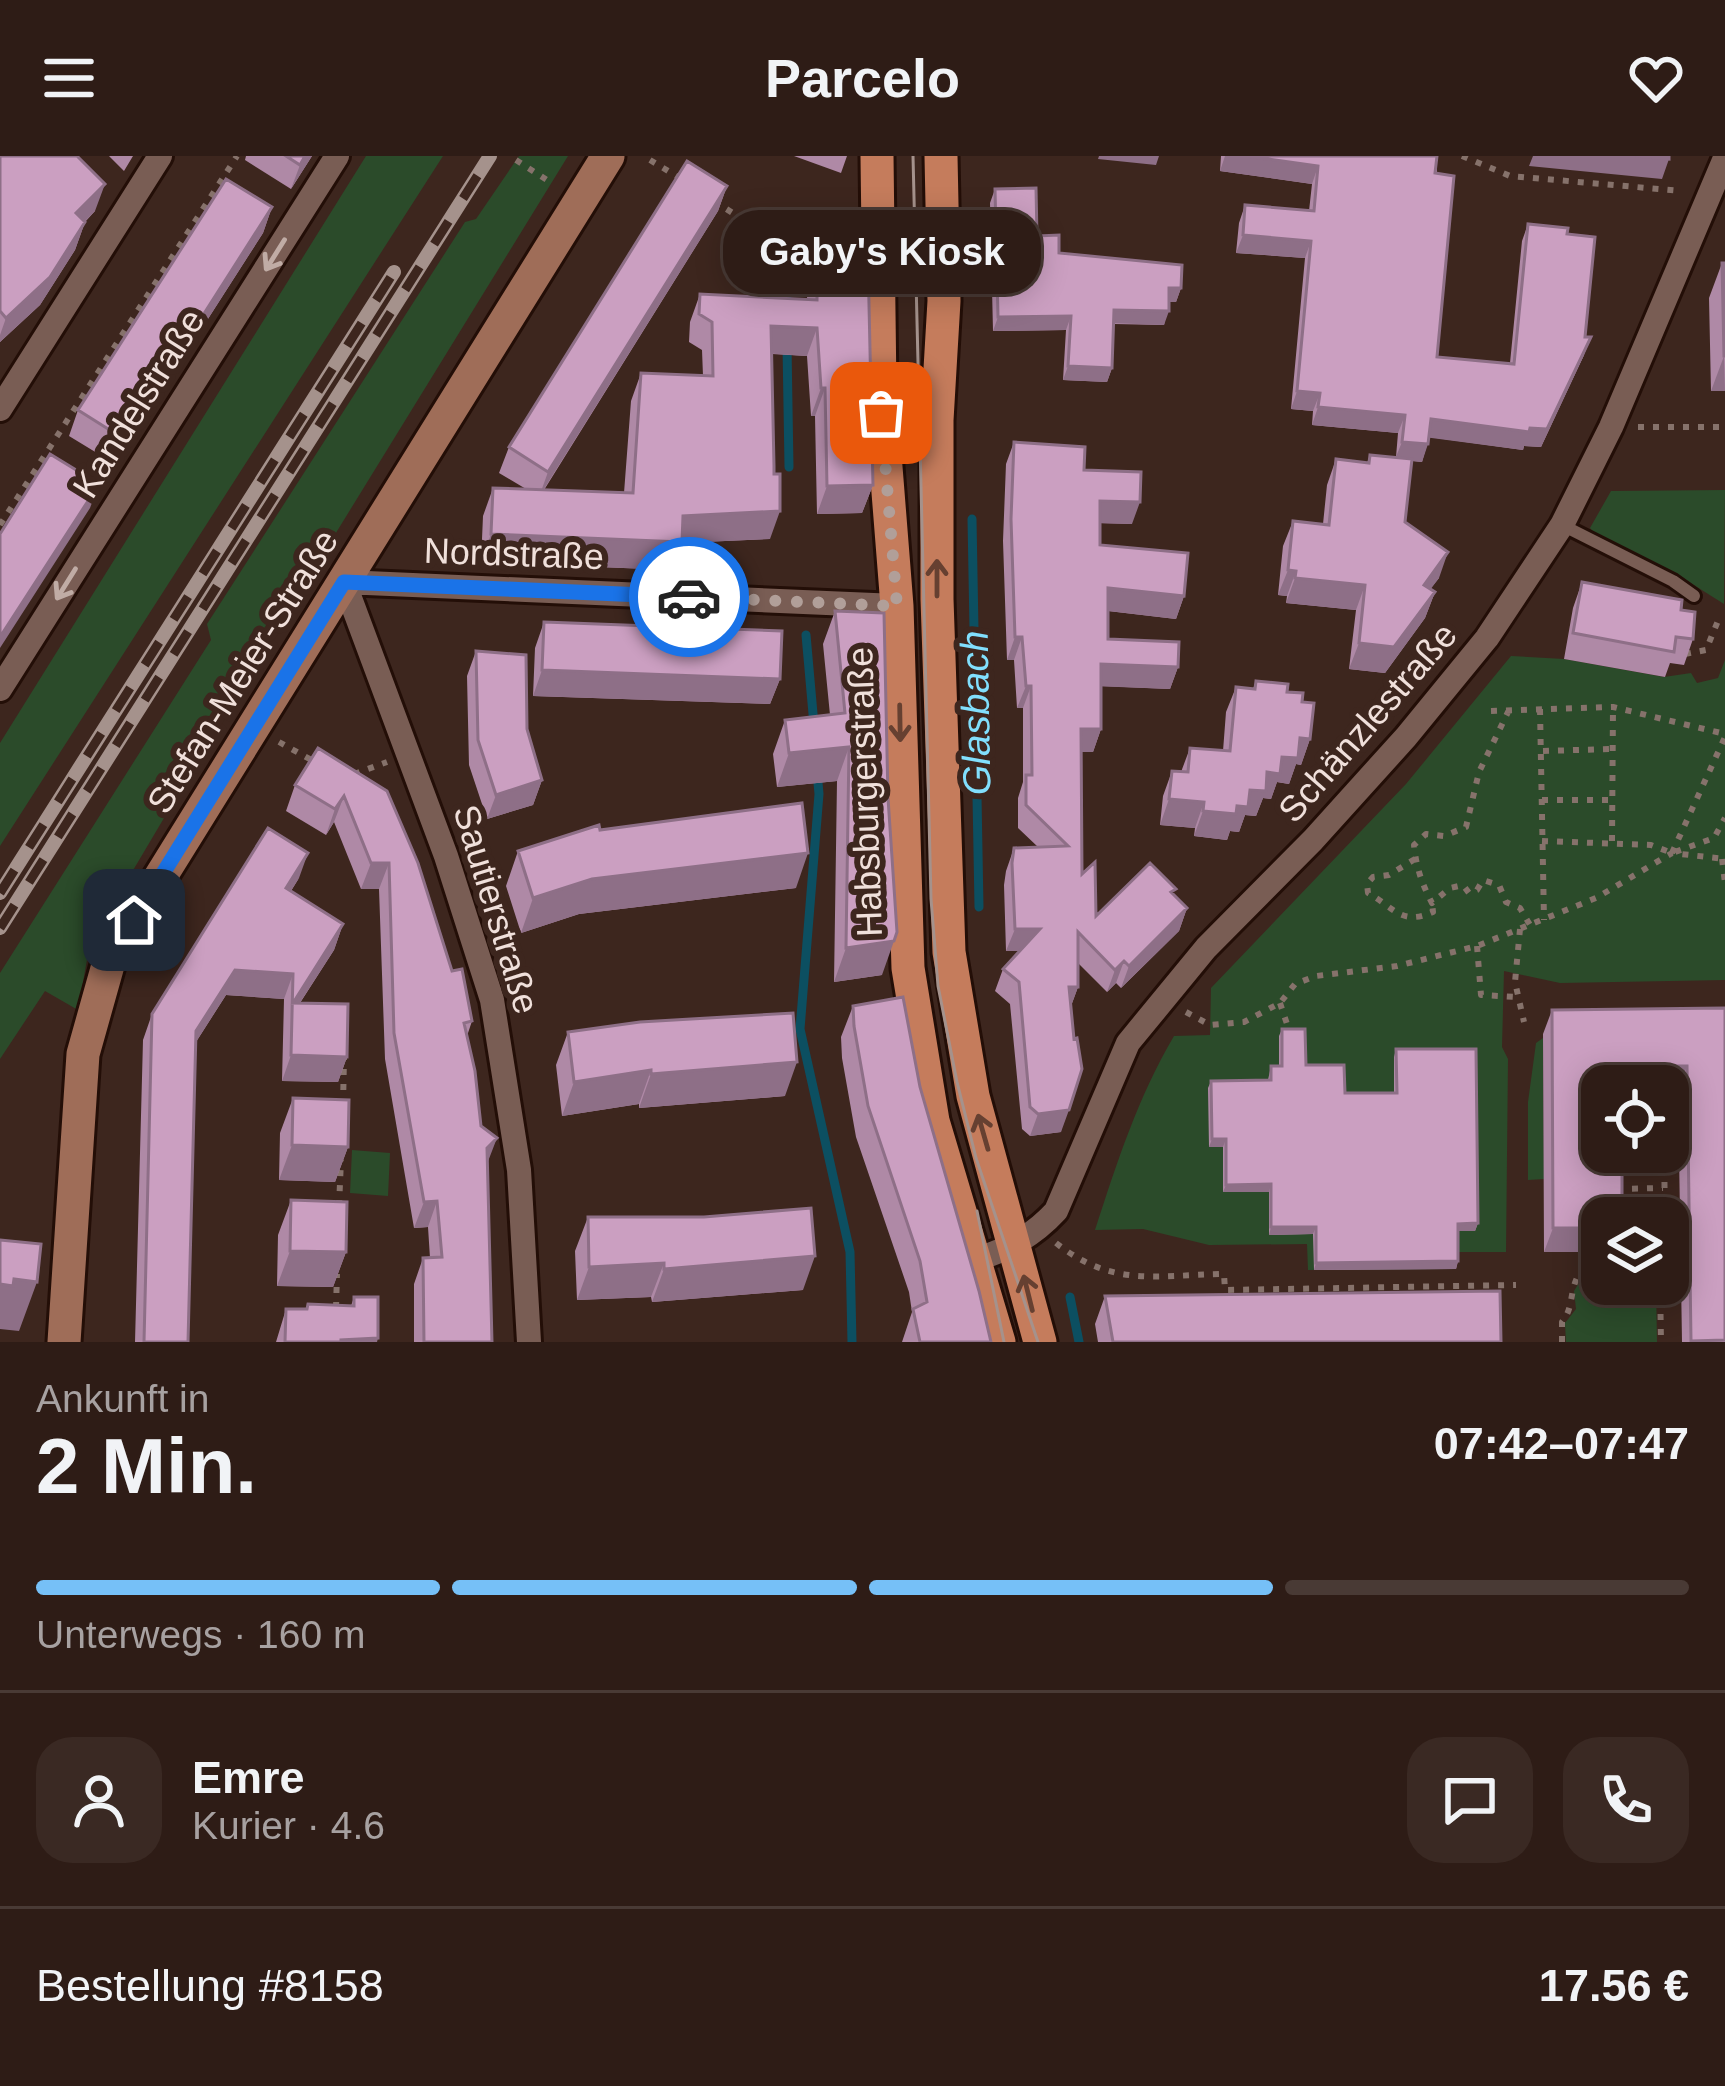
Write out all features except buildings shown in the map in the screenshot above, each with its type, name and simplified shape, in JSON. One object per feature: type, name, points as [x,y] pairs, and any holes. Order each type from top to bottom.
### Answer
[{"type":"main road","name":"Stefan-Meier-Straße","points":[[64,1342],[83,1054],[110,958],[608,156]]},
{"type":"main road","name":"Habsburgerstraße","points":[[877,156],[881,413],[897,606],[908,968],[933,1121],[999,1342]]},
{"type":"main road","points":[[940,156],[944,301],[937,421],[937,599],[949,952],[973,1096],[1028,1237],[1040,1342]]},
{"type":"main road","points":[[881,413],[907,424],[937,421]]},
{"type":"street","points":[[0,409],[160,156]]},
{"type":"street","name":"Kandelstraße","points":[[0,689],[337,156]]},
{"type":"street","name":"Schänzlestraße","points":[[1028,1237],[1056,1211],[1128,1043],[1161,999],[1406,736],[1487,638],[1562,525],[1611,427],[1725,158]]},
{"type":"street","name":"Nordstraße","points":[[344,582],[897,606]]},
{"type":"street","name":"Sautierstraße","points":[[344,582],[410,754],[492,1000],[519,1170],[530,1342]]},
{"type":"street","points":[[975,1260],[1028,1237]]},
{"type":"lane","points":[[1562,525],[1694,596]]},
{"type":"path","points":[[0,525],[237,156]]},
{"type":"path","points":[[1462,156],[1510,176],[1710,194]]},
{"type":"path","points":[[516,160],[554,184]]},
{"type":"path","points":[[650,160],[696,189]]},
{"type":"path","points":[[711,199],[742,219]]},
{"type":"path","points":[[1611,427],[1725,427]]},
{"type":"path","points":[[1684,654],[1706,650],[1720,616]]},
{"type":"path","points":[[1612,842],[1613,707]]},
{"type":"path","points":[[1491,711],[1613,707],[1702,725],[1725,735],[1672,853]]},
{"type":"path","points":[[1540,709],[1544,920]]},
{"type":"path","points":[[1415,859],[1367,884],[1368,893],[1402,918],[1433,912],[1421,884],[1414,845],[1426,834],[1444,836],[1466,826],[1479,772],[1509,710]]},
{"type":"path","points":[[276,741],[326,768]]},
{"type":"path","points":[[1541,751],[1611,749]]},
{"type":"path","points":[[343,778],[410,754]]},
{"type":"path","points":[[1542,800],[1610,800]]},
{"type":"path","points":[[1161,999],[1210,1025],[1244,1022],[1280,1003],[1295,984],[1316,976],[1397,966],[1477,946],[1596,898],[1672,853],[1714,838],[1725,818]]},
{"type":"path","points":[[1542,841],[1651,845],[1672,853],[1723,859],[1725,883]]},
{"type":"path","points":[[1432,903],[1450,888],[1463,885],[1469,893],[1483,880],[1491,880],[1530,925]]},
{"type":"path","points":[[1520,929],[1515,982],[1524,1022]]},
{"type":"path","points":[[1477,946],[1481,995],[1518,997]]},
{"type":"path","points":[[1280,1003],[1291,1036]]},
{"type":"path","points":[[343,1108],[345,1039]]},
{"type":"path","points":[[339,1225],[341,1155]]},
{"type":"path","points":[[1664,1173],[1664,1197]]},
{"type":"path","points":[[1613,1189],[1664,1188]]},
{"type":"path","points":[[1028,1237],[1114,1275],[1224,1274],[1225,1306]]},
{"type":"path","points":[[336,1319],[337,1272]]},
{"type":"path","points":[[1562,1342],[1570,1289],[1581,1274]]},
{"type":"path","points":[[1225,1290],[1516,1285]]},
{"type":"path","points":[[1660,1305],[1661,1342]]},
{"type":"green space","points":[[366,156],[443,156],[0,846],[0,743]]},
{"type":"green space","points":[[519,156],[568,156],[254,666],[90,943],[78,1010],[45,991],[0,1059],[0,973],[211,640],[207,624],[465,222],[476,219]]},
{"type":"green space","points":[[1725,490],[1724,604],[1670,570],[1601,542],[1590,528],[1611,491]]},
{"type":"green space","points":[[1511,656],[1564,659],[1664,677],[1691,673],[1697,683],[1718,678],[1725,660],[1725,980],[1560,983],[1504,971],[1506,1252],[1456,1252],[1456,1269],[1308,1270],[1307,1244],[1209,1245],[1143,1229],[1095,1230],[1139,1106],[1174,1036],[1210,1035],[1211,988],[1406,784]]},
{"type":"green space","points":[[1543,1038],[1544,1179],[1528,1180],[1528,1102],[1536,1043]]},
{"type":"green space","points":[[352,1150],[390,1153],[388,1196],[350,1193]]},
{"type":"green space","points":[[1581,1280],[1581,1305],[1656,1305],[1657,1342],[1566,1342],[1565,1323],[1576,1309],[1574,1291]]},
{"type":"waterway","points":[[785,239],[787,306]]},
{"type":"waterway","points":[[787,346],[789,467]]},
{"type":"waterway","name":"Glasbach","points":[[972,519],[979,907]]},
{"type":"waterway","points":[[806,635],[814,725]]},
{"type":"waterway","points":[[817,772],[800,1029],[850,1252],[852,1342]]},
{"type":"waterway","name":"Glasbach","points":[[1070,1297],[1079,1342]]},
{"type":"tram line","points":[[913,156],[931,899],[938,986],[976,1158],[1038,1342]]},
{"type":"tram line","points":[[977,1211],[1004,1342]]},
{"type":"railway","points":[[0,928],[490,156]]},
{"type":"railway","points":[[0,893],[394,272]]},
{"type":"way so far","points":[[689,597],[897,606],[881,413]]},
{"type":"place","name":"Gaby's Kiosk","points":[[881,413]]},
{"type":"route","points":[[134,920],[344,582],[689,597]]}]
